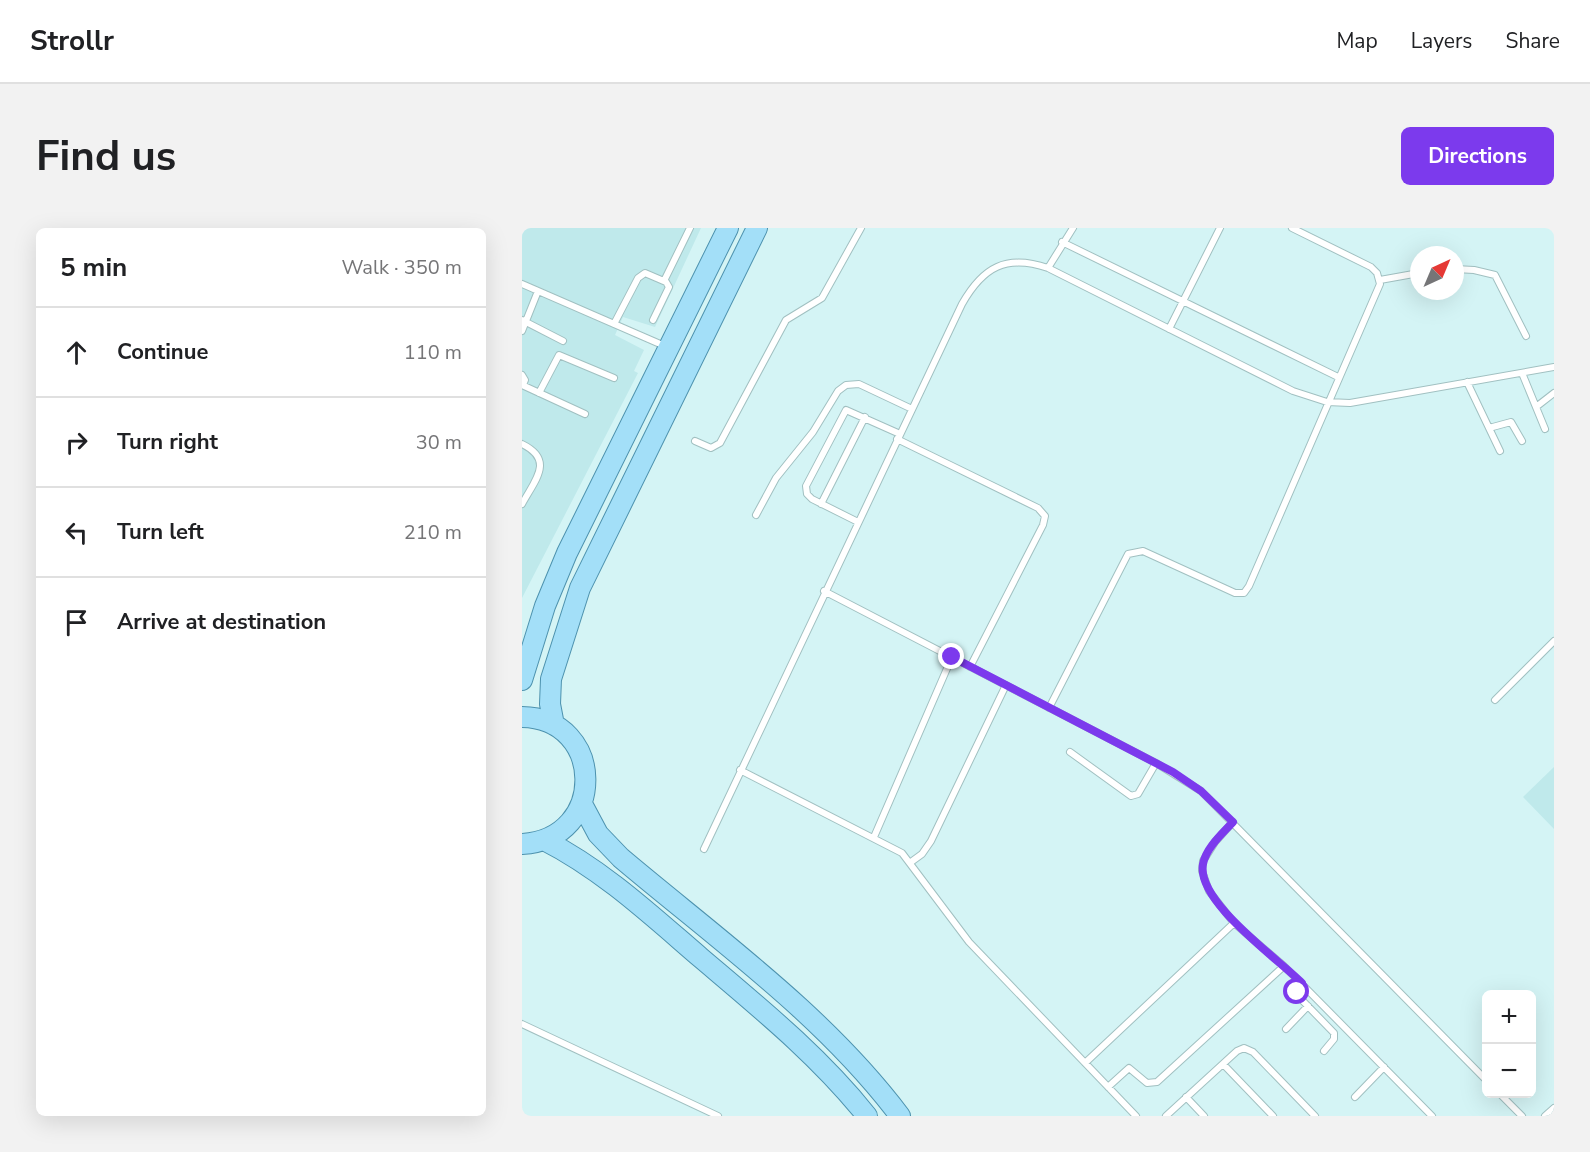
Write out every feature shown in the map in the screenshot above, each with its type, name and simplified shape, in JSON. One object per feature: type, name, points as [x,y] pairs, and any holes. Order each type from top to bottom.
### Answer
[{"type":"main road","points":[[522,680],[545,606],[567,553],[728,228]]},
{"type":"main road","points":[[554,725],[550,704],[551,679],[579,588],[757,228]]},
{"type":"main road","points":[[522,717],[537,718],[554,725],[570,738],[581,755],[586,774],[582,804],[567,826],[544,840],[522,844]]},
{"type":"main road","points":[[582,804],[598,834],[621,858],[812,1020],[855,1063],[900,1116]]},
{"type":"main road","points":[[544,840],[585,863],[681,940],[803,1047],[867,1116]]},
{"type":"lane","points":[[664,281],[690,228]]},
{"type":"lane","points":[[695,441],[711,448],[720,443],[786,320],[822,298],[861,228]]},
{"type":"lane","points":[[1048,268],[1062,242],[1073,228]]},
{"type":"lane","points":[[1169,329],[1220,228]]},
{"type":"lane","points":[[1050,708],[1124,558],[1132,551],[1143,550],[1235,593],[1247,590],[1379,287],[1380,280],[1371,267],[1292,228]]},
{"type":"lane","points":[[1062,242],[1338,377]]},
{"type":"lane","points":[[704,849],[824,591],[962,304],[980,278],[1002,264],[1014,262],[1048,268],[1293,392],[1327,402],[1368,401],[1554,367]]},
{"type":"lane","points":[[1464,269],[1495,275],[1526,336]]},
{"type":"lane","points":[[614,324],[639,275],[647,273],[664,281],[669,289],[653,320]]},
{"type":"lane","points":[[1380,280],[1410,275]]},
{"type":"lane","points":[[522,284],[669,348]]},
{"type":"lane","points":[[522,331],[524,321],[538,291]]},
{"type":"lane","points":[[524,321],[563,340]]},
{"type":"lane","points":[[539,393],[559,355],[614,378]]},
{"type":"lane","points":[[1522,373],[1545,429]]},
{"type":"lane","points":[[522,375],[525,380],[522,385],[585,414]]},
{"type":"lane","points":[[1467,382],[1500,451]]},
{"type":"lane","points":[[756,515],[776,478],[813,432],[842,387],[850,383],[860,384],[912,409]]},
{"type":"lane","points":[[1536,407],[1554,393]]},
{"type":"lane","points":[[858,522],[809,497],[806,489],[843,413],[848,410],[1038,508],[1045,516],[1043,525],[970,667]]},
{"type":"lane","points":[[821,504],[865,417]]},
{"type":"lane","points":[[1489,428],[1511,422],[1522,441]]},
{"type":"lane","points":[[522,444],[538,454],[541,461],[540,470],[522,504]]},
{"type":"lane","points":[[824,591],[1156,763],[1201,791],[1482,1076]]},
{"type":"lane","points":[[1495,700],[1554,641]]},
{"type":"lane","points":[[874,837],[952,657]]},
{"type":"lane","points":[[911,861],[922,854],[931,841],[1006,685]]},
{"type":"lane","points":[[1070,752],[1131,796],[1138,794],[1156,763]]},
{"type":"lane","points":[[740,770],[897,849],[911,861],[969,942],[1131,1114]]},
{"type":"lane","points":[[1233,822],[1208,852],[1202,871],[1209,891],[1234,923],[1302,983],[1432,1116]]},
{"type":"lane","points":[[1085,1064],[1234,923]]},
{"type":"lane","points":[[1108,1087],[1129,1068],[1147,1083],[1157,1082],[1284,966]]},
{"type":"lane","points":[[1302,983],[1298,988],[1298,995],[1334,1033],[1333,1041],[1324,1051]]},
{"type":"lane","points":[[1286,1029],[1308,1006]]},
{"type":"lane","points":[[522,1024],[718,1116]]},
{"type":"lane","points":[[1166,1116],[1237,1051],[1249,1049],[1315,1116]]},
{"type":"lane","points":[[1223,1064],[1273,1116]]},
{"type":"lane","points":[[1355,1096],[1384,1066]]},
{"type":"lane","points":[[1186,1097],[1204,1116]]},
{"type":"lane","points":[[1504,1098],[1522,1116]]},
{"type":"lane","points":[[1545,1116],[1554,1108]]},
{"type":"shaded area","points":[[522,228],[701,228],[655,327],[623,317],[615,335],[644,350],[634,371],[638,373],[522,598]]},
{"type":"shaded area","points":[[1554,767],[1554,829],[1523,797]]},
{"type":"route","points":[[952,657],[1173,772],[1212,801],[1233,822],[1215,842],[1203,861],[1204,881],[1223,912],[1274,955],[1302,983],[1297,992]]}]
